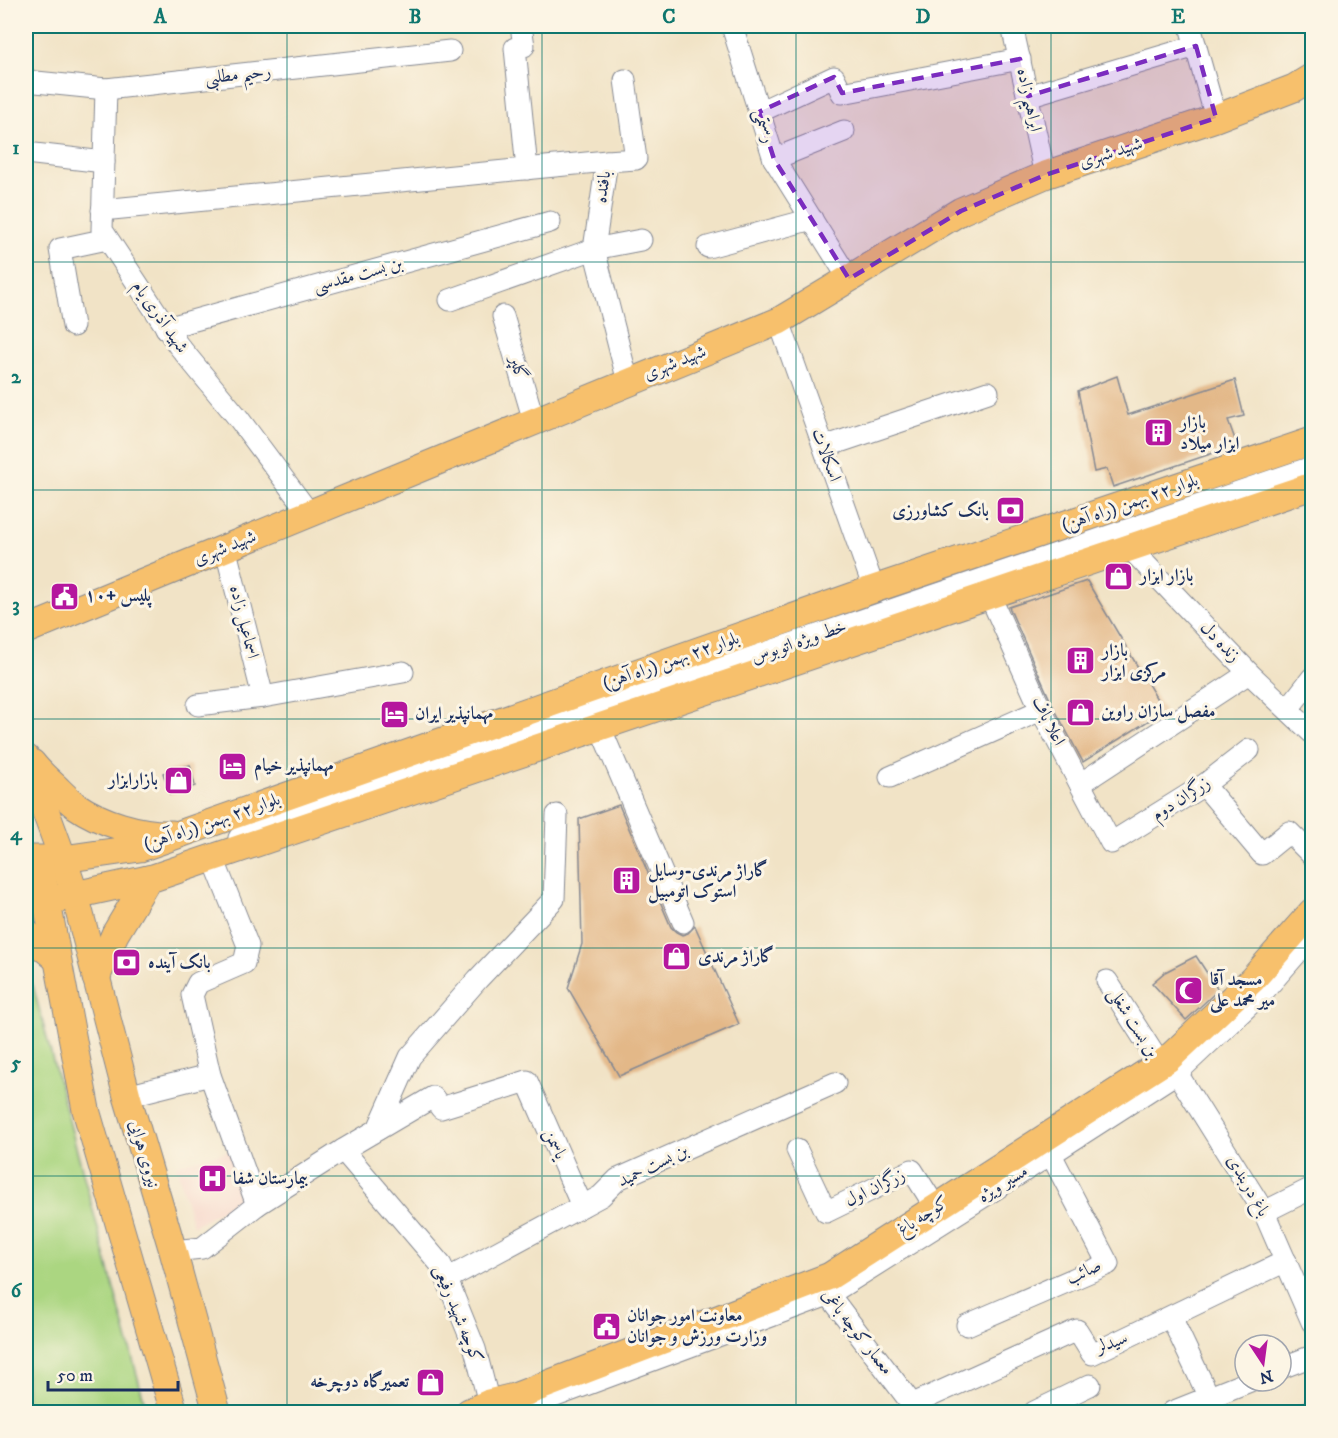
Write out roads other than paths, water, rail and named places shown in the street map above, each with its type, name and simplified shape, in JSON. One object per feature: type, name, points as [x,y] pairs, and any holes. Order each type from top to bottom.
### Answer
[{"type":"main road","name":"شهید شهری","points":[[26,630],[779,321],[961,211],[1045,175],[1216,118],[1294,88],[1312,77]]},
{"type":"main road","name":"بلوار ۲۲ بهمن (راه آهن)","points":[[42,859],[140,848],[874,589],[1312,441]]},
{"type":"main road","name":"بلوار ۲۲ بهمن (راه آهن)","points":[[35,900],[75,895],[151,879],[1312,486]]},
{"type":"main road","points":[[26,752],[37,770],[75,805],[91,814],[139,830],[159,834],[179,834]]},
{"type":"main road","points":[[26,758],[42,859],[35,900],[57,959],[86,1110],[174,1413]]},
{"type":"main road","name":"نیروی هوایی","points":[[42,859],[75,895],[127,1096],[217,1413]]},
{"type":"main road","points":[[96,978],[115,934],[151,879]]},
{"type":"main road","name":"کوچه باغ","points":[[505,1408],[823,1288],[830,1276],[936,1208],[1047,1147],[1169,1065],[1252,980],[1309,931]]},
{"type":"main road","points":[[26,933],[57,959]]},
{"type":"street","points":[[521,26],[524,46],[515,48],[527,168]]},
{"type":"street","name":"رستمی","points":[[732,26],[774,159],[849,279]]},
{"type":"street","name":"ابراهیم زاده","points":[[1012,26],[1045,175]]},
{"type":"street","points":[[1028,96],[1193,36],[1216,118]]},
{"type":"street","name":"رحیم مطلبی","points":[[26,81],[106,89],[450,51]]},
{"type":"street","points":[[759,112],[834,77],[842,93],[1020,59]]},
{"type":"street","name":"بافنده","points":[[625,80],[636,159],[607,161],[594,249],[628,382]]},
{"type":"street","name":"شهید آذری یام","points":[[106,89],[102,230],[178,345],[239,419],[309,513]]},
{"type":"street","points":[[774,159],[844,131]]},
{"type":"street","points":[[26,153],[104,162]]},
{"type":"street","points":[[102,210],[607,161]]},
{"type":"street","points":[[708,247],[812,219]]},
{"type":"street","name":"بن بست مقدسی","points":[[166,328],[550,222]]},
{"type":"street","points":[[73,326],[60,249],[107,239]]},
{"type":"street","points":[[450,300],[594,249],[641,240]]},
{"type":"street","name":"گلپر","points":[[503,316],[534,421]]},
{"type":"street","name":"اسکالات","points":[[779,321],[874,589]]},
{"type":"street","points":[[824,447],[988,392]]},
{"type":"street","name":"خط ویژه اتوبوس","points":[[285,816],[1312,467]]},
{"type":"street","name":"اسماعیل زاده","points":[[225,548],[263,698]]},
{"type":"street","name":"زنده دل","points":[[1130,548],[1250,673],[1312,733]]},
{"type":"street","name":"اعلا باف","points":[[990,596],[1041,710],[1111,843]]},
{"type":"street","points":[[198,705],[263,698],[403,672]]},
{"type":"street","points":[[1080,784],[1250,673]]},
{"type":"street","points":[[1288,709],[1312,678]]},
{"type":"street","points":[[890,777],[1041,710]]},
{"type":"street","points":[[600,727],[682,922]]},
{"type":"street","name":"زرگران دوم","points":[[1111,843],[1204,785],[1249,750]]},
{"type":"street","points":[[1204,785],[1262,854],[1289,832],[1312,855]]},
{"type":"street","points":[[172,1251],[202,1248],[257,1205],[378,1129],[410,1057],[478,979],[554,899],[558,815]]},
{"type":"street","points":[[140,848],[285,816]]},
{"type":"street","points":[[151,879],[285,816]]},
{"type":"street","points":[[213,858],[248,946],[244,963],[198,982],[192,995],[210,1075],[257,1205]]},
{"type":"street","name":"بن بست شغلی","points":[[1107,981],[1169,1065]]},
{"type":"street","name":"باغ دربندی","points":[[1169,1065],[1264,1212],[1312,1322]]},
{"type":"street","points":[[127,1096],[210,1075]]},
{"type":"street","name":"یاسمن","points":[[378,1129],[433,1097],[441,1108],[527,1081],[582,1206]]},
{"type":"street","name":"بن بست حمید","points":[[447,1279],[601,1196],[618,1179],[834,1083]]},
{"type":"street","name":"مسیر ویژه","points":[[823,1288],[1047,1147]]},
{"type":"street","name":"صائب","points":[[967,1324],[1108,1264],[1047,1147]]},
{"type":"street","name":"کوچه شهید رفیعی","points":[[343,1150],[441,1265],[475,1349],[505,1408]]},
{"type":"street","name":"زرگران اول","points":[[797,1150],[826,1212],[912,1170],[936,1208]]},
{"type":"street","points":[[1264,1212],[1312,1188]]},
{"type":"street","name":"سیدلر","points":[[916,1408],[1077,1330],[1092,1354],[1286,1261]]},
{"type":"street","name":"معمار کوچه باغی","points":[[823,1288],[916,1408]]},
{"type":"street","points":[[1171,1317],[1212,1405]]},
{"type":"street","points":[[1293,1363],[1312,1356]]},
{"type":"street","points":[[1034,1413],[1090,1385]]},
{"type":"street","points":[[1172,1413],[1212,1405],[1233,1392]]},
{"type":"street","points":[[1306,1413],[1312,1410]]},
{"type":"place","name":"بازار ابزار میلاد","points":[[1159,433]]},
{"type":"place","name":"بانک کشاورزی","points":[[1010,511]]},
{"type":"place","name":"بازار ابزار","points":[[1119,576]]},
{"type":"place","name":"پلیس +۱۰","points":[[64,596]]},
{"type":"place","name":"بازار مرکزی ابزار","points":[[1081,661]]},
{"type":"place","name":"مفصل سازان راوین","points":[[1080,712]]},
{"type":"place","name":"مهمانپذیر ایران","points":[[394,714]]},
{"type":"place","name":"مهمانپذیر خیام","points":[[233,766]]},
{"type":"place","name":"بازارابزار","points":[[179,780]]},
{"type":"place","name":"گاراژ مرندی-وسایل استوک اتومبیل","points":[[627,881]]},
{"type":"place","name":"گاراژ مرندی","points":[[677,957]]},
{"type":"place","name":"بانک آینده","points":[[127,963]]},
{"type":"place","name":"مسجد آقا میر محمد علی","points":[[1189,990]]},
{"type":"place","name":"بیمارستان شفا","points":[[212,1179]]},
{"type":"place","name":"معاونت امور جوانان وزارت ورزش و جوانان","points":[[606,1326]]},
{"type":"place","name":"تعمیرگاه دوچرخه","points":[[430,1382]]}]
